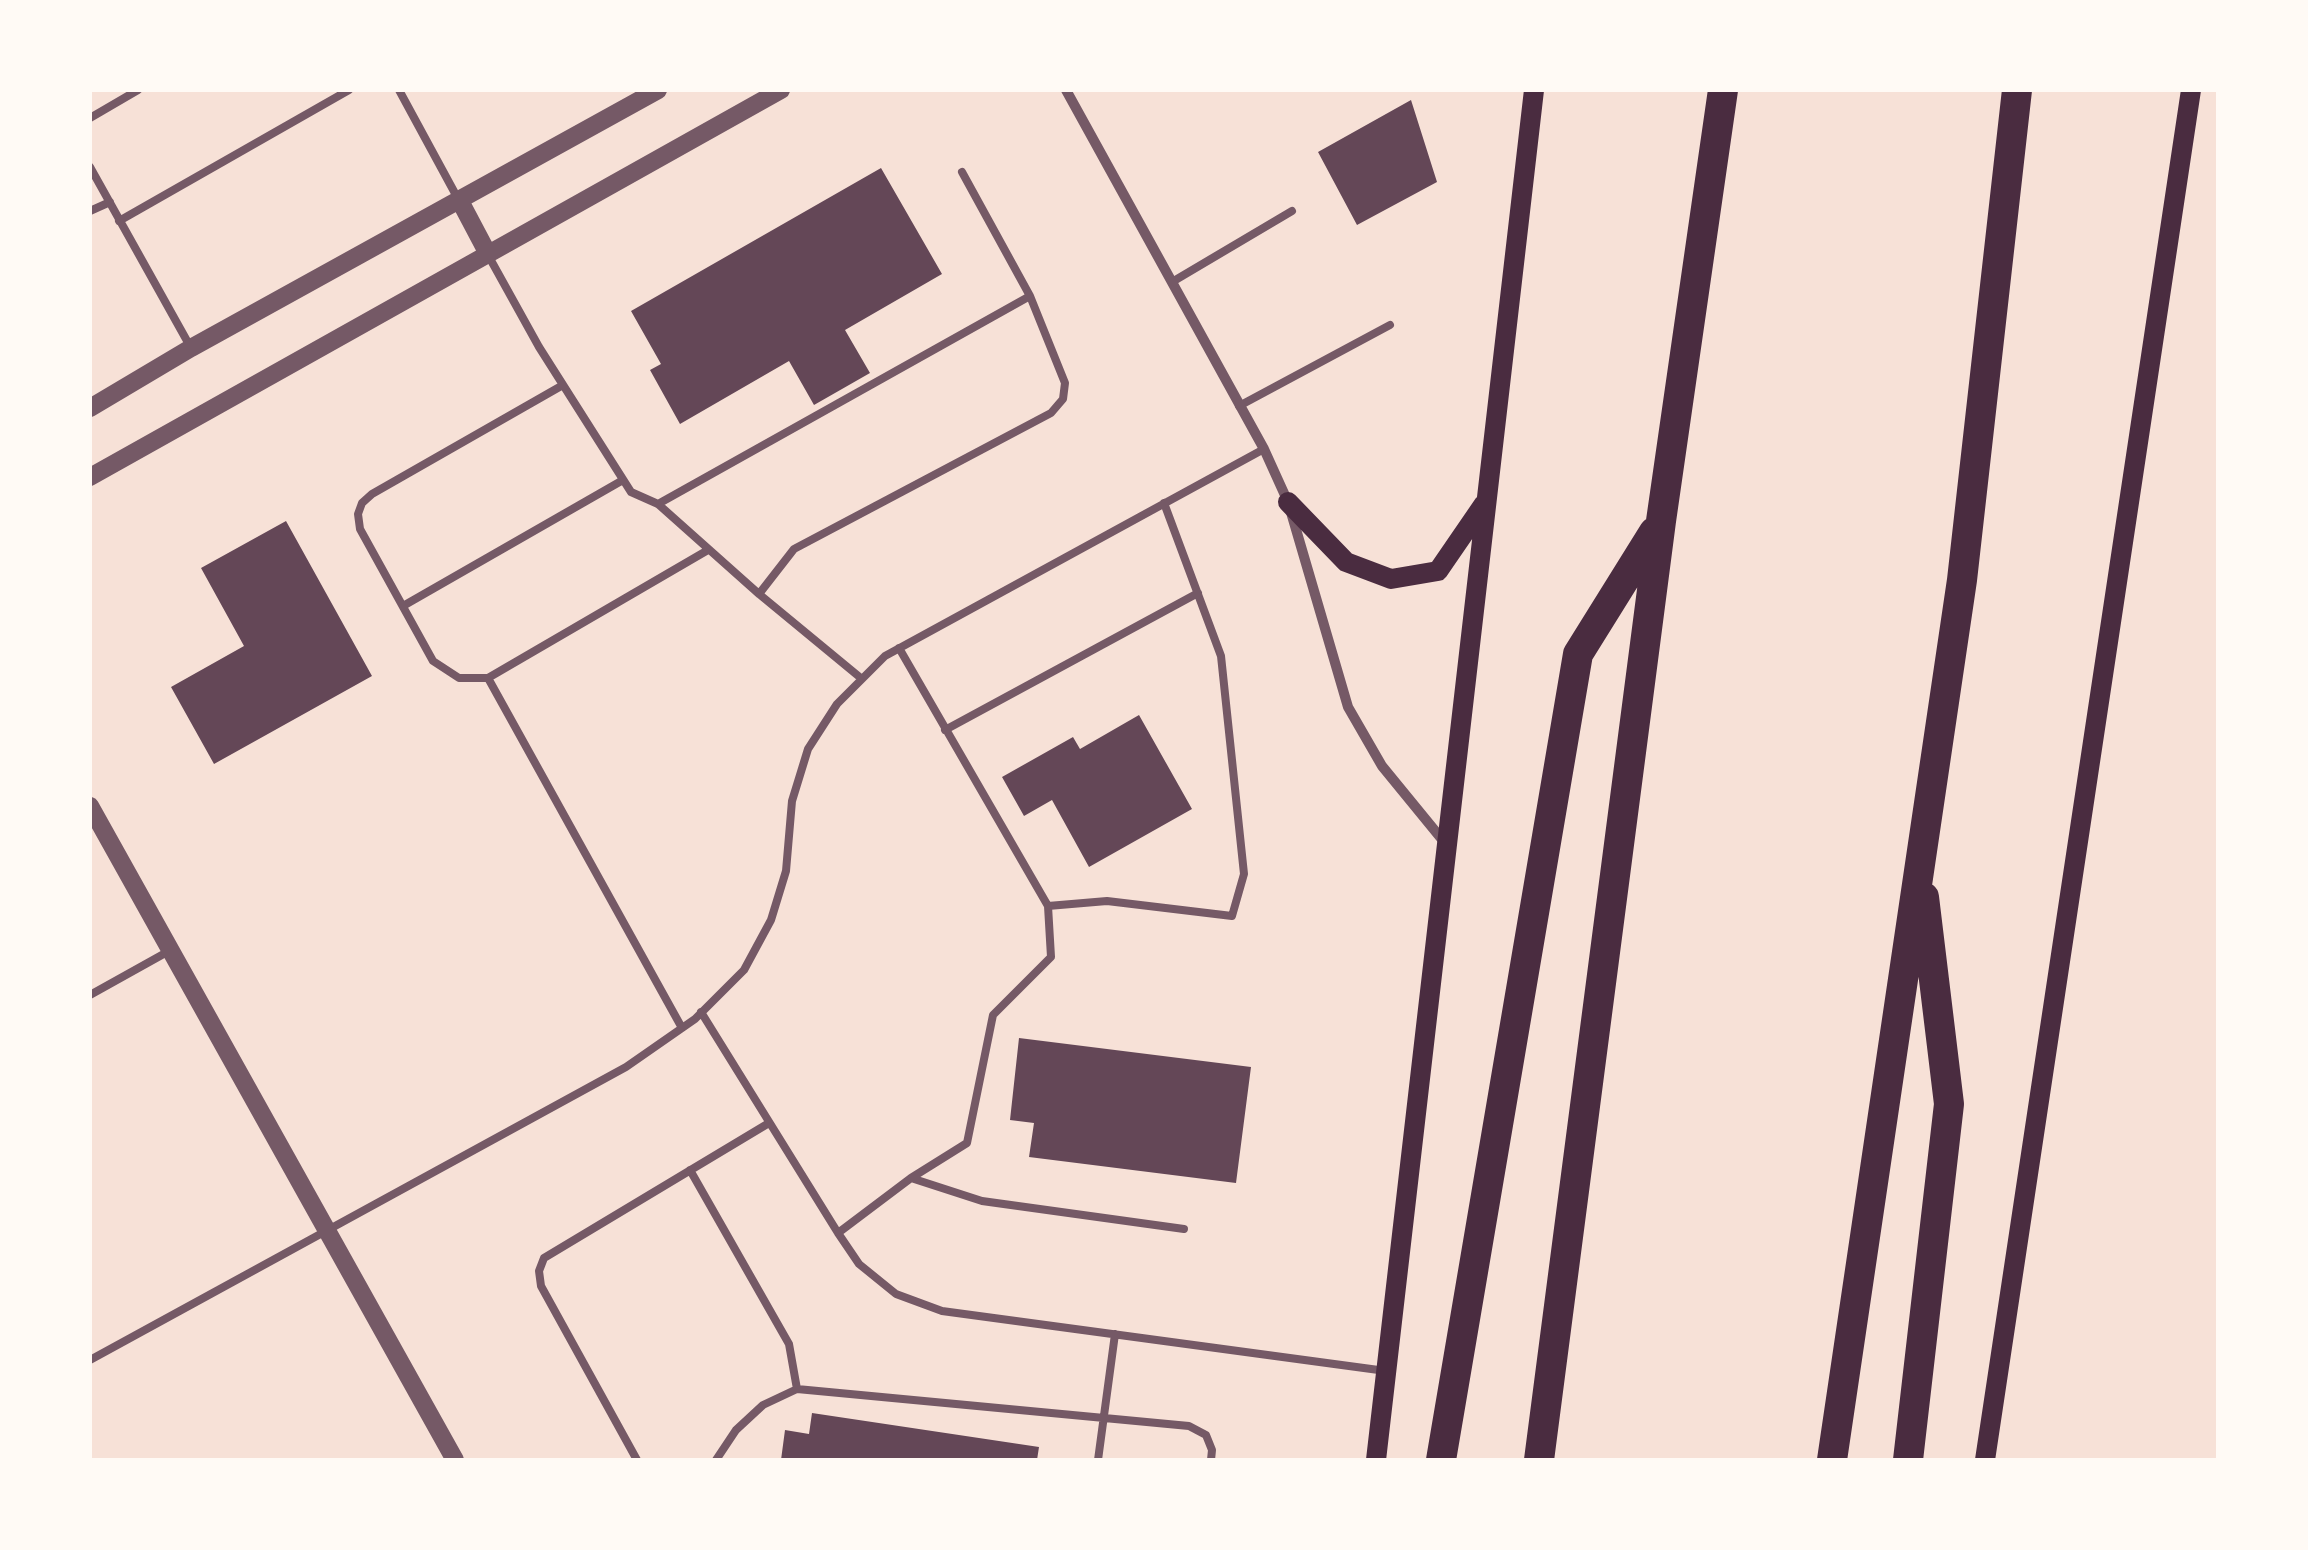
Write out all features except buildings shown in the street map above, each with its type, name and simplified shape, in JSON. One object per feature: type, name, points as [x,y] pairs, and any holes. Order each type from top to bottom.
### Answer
[{"type":"highway","points":[[1539,1460],[1661,521],[1723,90]]},
{"type":"highway","points":[[1832,1460],[1962,580],[2017,90]]},
{"type":"highway","points":[[1441,1460],[1578,654],[1661,521]]},
{"type":"highway","points":[[1908,1460],[1949,1104],[1919,859]]},
{"type":"main road","points":[[1376,1460],[1534,90]]},
{"type":"main road","points":[[1985,1460],[2191,90]]},
{"type":"main road","points":[[1288,502],[1346,562],[1390,579],[1438,571],[1485,502]]},
{"type":"street","points":[[90,408],[190,348],[658,90]]},
{"type":"street","points":[[90,478],[781,90]]},
{"type":"street","points":[[1066,90],[1264,450],[1288,502],[1348,707],[1382,766],[1446,844]]},
{"type":"street","points":[[460,201],[488,254]]},
{"type":"street","points":[[90,806],[454,1460]]},
{"type":"lane","points":[[90,118],[138,90]]},
{"type":"lane","points":[[120,221],[348,90]]},
{"type":"lane","points":[[399,90],[460,201]]},
{"type":"lane","points":[[90,167],[190,348]]},
{"type":"lane","points":[[759,594],[794,550],[1051,414],[1063,400],[1065,382],[1030,296],[962,172]]},
{"type":"lane","points":[[90,211],[110,202]]},
{"type":"lane","points":[[1172,282],[1292,211]]},
{"type":"lane","points":[[488,254],[563,385],[631,492],[658,504],[862,679]]},
{"type":"lane","points":[[658,504],[1030,296]]},
{"type":"lane","points":[[1239,406],[1390,324]]},
{"type":"lane","points":[[563,385],[362,503],[358,514],[360,529],[433,661],[459,678],[488,678],[708,550]]},
{"type":"lane","points":[[90,1360],[626,1067],[682,1028],[744,970],[772,920],[786,871],[792,801],[808,748],[837,704],[885,656],[1264,450]]},
{"type":"lane","points":[[403,606],[624,480]]},
{"type":"lane","points":[[1048,906],[1107,900],[1232,916],[1244,874],[1221,656],[1164,503]]},
{"type":"lane","points":[[945,730],[1198,593]]},
{"type":"lane","points":[[838,1233],[967,1142],[993,1016],[1050,957],[1048,906],[899,648]]},
{"type":"lane","points":[[488,678],[682,1028]]},
{"type":"lane","points":[[90,995],[170,950]]},
{"type":"lane","points":[[702,1012],[838,1233],[860,1264],[896,1294],[942,1311],[1386,1370]]},
{"type":"lane","points":[[637,1460],[541,1286],[538,1271],[544,1258],[770,1123]]},
{"type":"lane","points":[[690,1170],[789,1344],[798,1389]]},
{"type":"lane","points":[[911,1178],[982,1201],[1184,1229]]},
{"type":"lane","points":[[1098,1460],[1114,1334]]},
{"type":"lane","points":[[716,1460],[736,1430],[763,1405],[798,1389],[1189,1426],[1206,1435],[1211,1460]]}]
